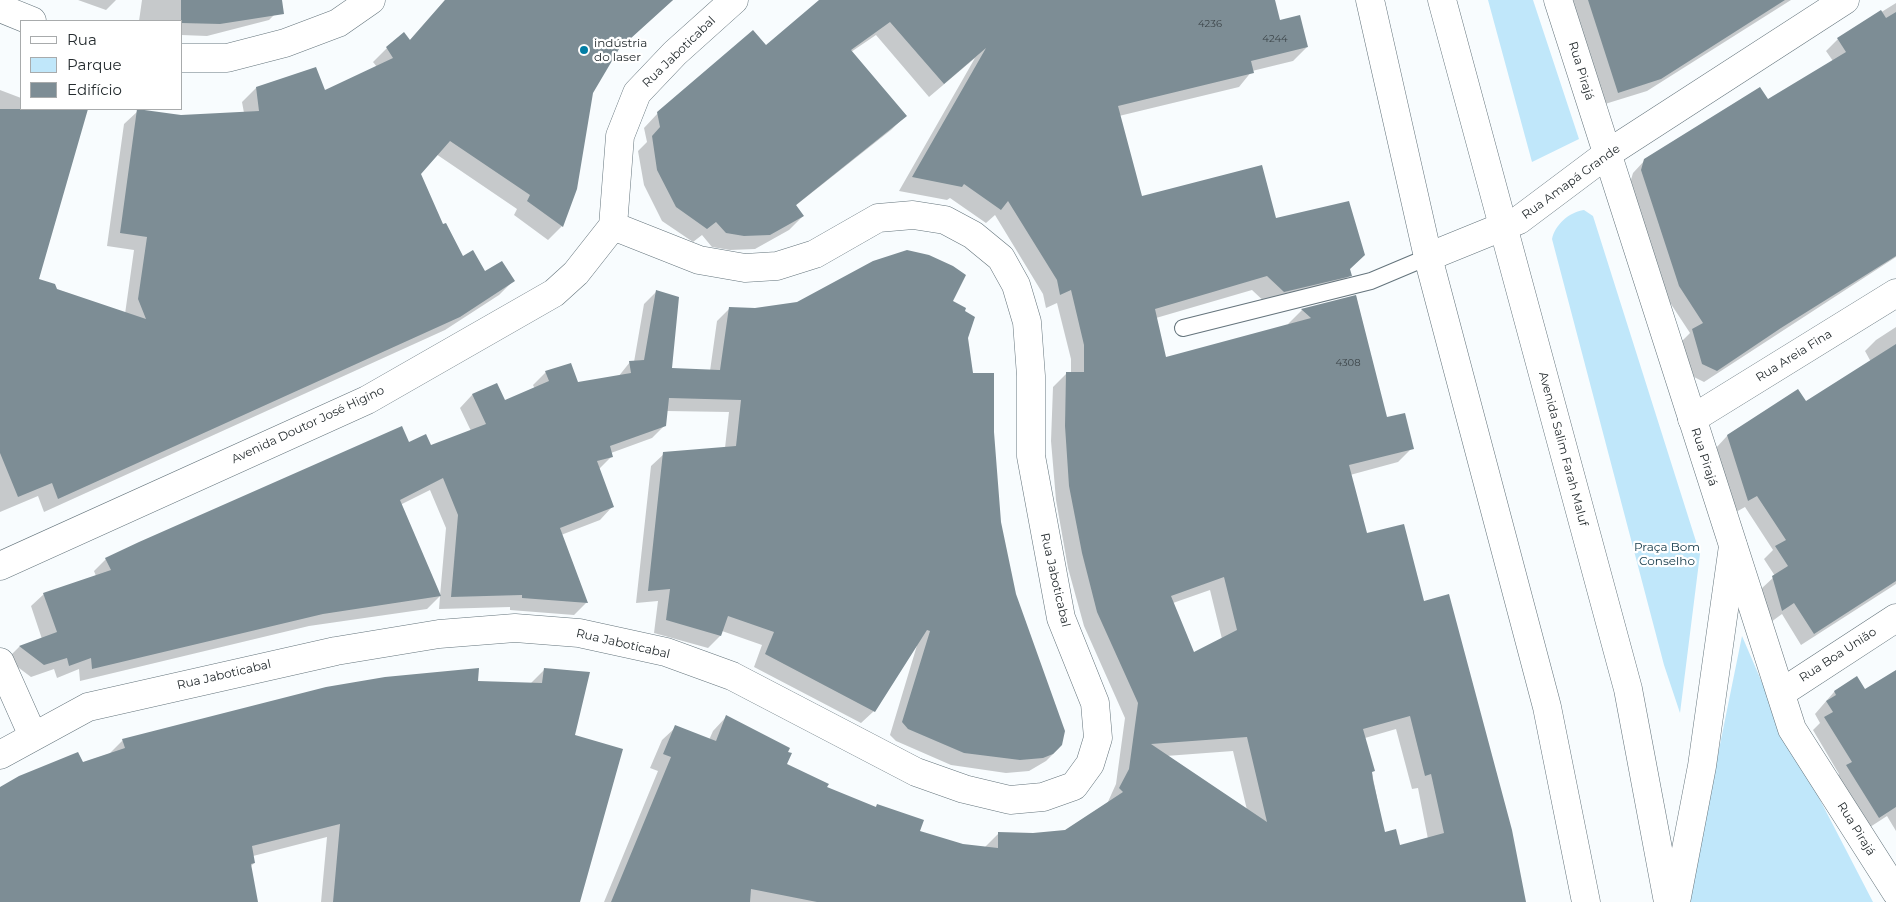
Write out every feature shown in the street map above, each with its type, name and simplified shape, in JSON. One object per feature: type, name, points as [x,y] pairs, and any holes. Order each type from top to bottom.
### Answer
[{"type":"main road","points":[[182,58],[226,58],[285,43],[338,23],[371,0]]},
{"type":"main road","name":"Rua Jaboticabal","points":[[0,755],[88,707],[217,676],[336,651],[439,634],[515,628],[579,633],[666,652],[732,676],[916,772],[964,789],[1010,800],[1043,797],[1074,786],[1090,764],[1098,738],[1095,703],[1060,618],[1031,456],[1031,376],[1027,322],[1016,285],[1001,258],[973,234],[945,220],[913,215],[878,218],[815,254],[777,266],[745,268],[699,260],[613,226],[620,136],[637,92],[675,53],[734,0]]},
{"type":"main road","points":[[1370,0],[1428,257],[1546,707],[1586,902]]},
{"type":"main road","name":"Avenida Salim Farah Maluf","points":[[1442,0],[1628,689],[1668,902]]},
{"type":"main road","name":"Rua Pirajá","points":[[1558,0],[1792,728],[1896,892]]},
{"type":"main road","name":"Rua Amapá Grande","points":[[1428,257],[1519,220],[1607,154],[1845,0]]},
{"type":"main road","points":[[0,8],[30,20]]},
{"type":"main road","name":"Avenida Doutor José Higino","points":[[0,566],[368,400],[554,293],[576,274],[613,226]]},
{"type":"main road","name":"Rua Areia Fina","points":[[1692,419],[1896,292]]},
{"type":"main road","points":[[1676,902],[1702,766],[1733,546]]},
{"type":"main road","name":"Rua Boa União","points":[[1781,693],[1896,618]]},
{"type":"main road","points":[[0,662],[33,736]]},
{"type":"lane","name":"Rua Amapá Grande","points":[[1183,328],[1370,281],[1428,257]]},
{"type":"green space","points":[[1488,0],[1533,0],[1579,139],[1532,162]]},
{"type":"green space","name":"Praça Bom Conselho","points":[[1584,210],[1593,216],[1700,554],[1680,713],[1664,665],[1552,239],[1559,224],[1573,213]]},
{"type":"green space","points":[[1742,636],[1776,715],[1873,902],[1688,902]]},
{"type":"building","points":[[181,0],[282,0],[284,14],[220,24],[182,23]]},
{"type":"building","points":[[445,0],[673,0],[619,49],[593,93],[577,189],[563,227],[527,201],[530,195],[450,141],[421,174],[443,224],[446,223],[463,256],[473,250],[485,271],[502,261],[515,281],[460,317],[58,499],[52,483],[18,497],[0,453],[0,109],[88,110],[39,279],[55,284],[57,289],[146,319],[138,299],[147,237],[120,233],[137,110],[181,115],[259,111],[256,87],[316,67],[325,90],[393,58],[386,47],[404,32],[410,40]]},
{"type":"building","points":[[819,0],[1275,0],[1280,20],[1300,15],[1308,47],[1251,61],[1254,73],[1118,106],[1142,196],[1262,165],[1276,218],[1349,201],[1365,255],[1350,269],[1352,276],[1284,292],[1267,276],[1155,309],[1166,357],[1311,318],[1301,309],[1356,295],[1387,417],[1405,413],[1414,449],[1349,465],[1367,533],[1404,524],[1424,601],[1449,594],[1512,830],[1526,902],[817,902],[751,889],[750,902],[611,902],[671,757],[663,754],[675,725],[716,741],[726,715],[790,748],[788,752],[792,753],[787,764],[829,784],[827,787],[876,807],[877,804],[924,820],[920,831],[963,844],[998,848],[998,832],[1033,833],[1065,830],[1123,792],[1119,788],[1129,769],[1138,703],[1097,612],[1082,553],[1069,486],[1065,426],[1066,372],[1084,372],[1084,345],[1071,290],[1060,295],[1057,280],[1008,201],[1001,210],[964,184],[962,187],[912,177],[986,48],[944,84],[890,22],[851,50],[907,116],[796,205],[804,216],[770,235],[744,236],[726,233],[716,222],[707,229],[676,207],[657,170],[652,136],[660,127],[657,112],[753,30],[766,45]],"holes":[[[1224,577],[1237,630],[1194,652],[1171,596]],[[1410,716],[1425,776],[1431,774],[1444,833],[1400,845],[1396,829],[1385,832],[1373,780],[1372,772],[1375,771],[1363,729]],[[1247,737],[1267,822],[1151,744]]]},
{"type":"building","points":[[1588,0],[1785,0],[1661,79],[1618,93]]},
{"type":"building","points":[[1881,10],[1886,18],[1896,12],[1896,256],[1781,328],[1717,371],[1702,364],[1692,329],[1703,323],[1679,286],[1641,170],[1644,159],[1760,87],[1768,99],[1846,52],[1837,38]]},
{"type":"building","points":[[907,250],[929,255],[953,266],[966,275],[953,301],[966,308],[965,311],[975,317],[968,338],[973,373],[994,373],[994,432],[1001,522],[1016,594],[1065,731],[1062,745],[1053,754],[1043,758],[1020,760],[964,753],[908,729],[902,722],[930,631],[927,630],[875,712],[765,654],[774,632],[728,616],[721,636],[666,620],[670,589],[648,591],[663,452],[736,446],[741,400],[669,398],[666,426],[610,446],[613,457],[597,461],[614,507],[560,528],[588,603],[522,598],[522,595],[451,597],[458,515],[443,478],[400,500],[441,596],[323,614],[92,669],[91,658],[69,666],[67,658],[44,665],[19,646],[57,632],[43,593],[111,570],[105,558],[139,542],[402,426],[409,442],[426,434],[431,445],[486,424],[472,394],[497,383],[505,400],[549,381],[545,371],[571,363],[578,382],[631,373],[629,361],[644,360],[656,290],[679,297],[672,368],[720,370],[729,307],[755,308],[797,302],[873,261]]},
{"type":"building","points":[[1896,344],[1896,581],[1814,634],[1794,603],[1782,611],[1772,576],[1788,566],[1775,546],[1786,540],[1757,496],[1748,501],[1727,435],[1798,389],[1806,401]]},
{"type":"building","points":[[479,668],[478,681],[542,683],[544,668],[590,672],[575,735],[623,749],[580,902],[333,902],[340,824],[252,846],[255,863],[251,864],[258,902],[0,902],[0,787],[19,776],[78,752],[83,762],[125,748],[122,739],[326,687],[385,677]]},
{"type":"building","points":[[1896,670],[1896,807],[1879,818],[1846,765],[1852,762],[1824,717],[1833,712],[1826,701],[1836,695],[1834,691],[1857,676],[1865,689]]},
{"type":"place","name":"indústria do laser","points":[[584,50]]}]
